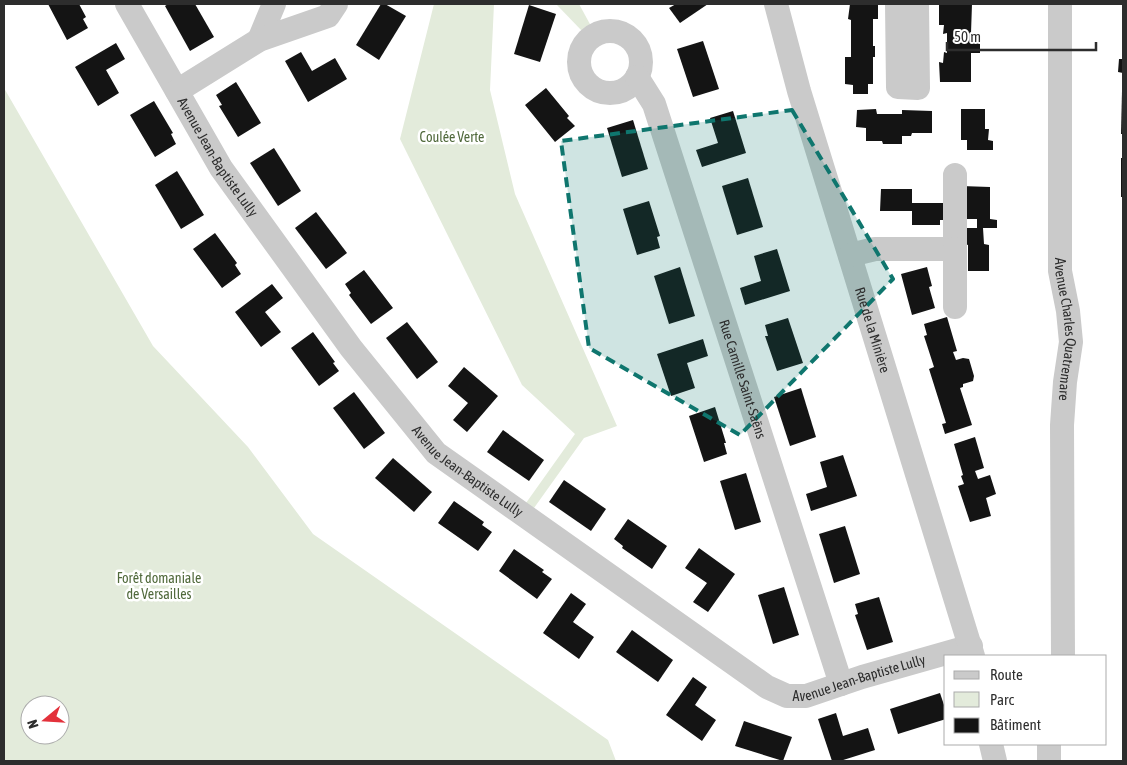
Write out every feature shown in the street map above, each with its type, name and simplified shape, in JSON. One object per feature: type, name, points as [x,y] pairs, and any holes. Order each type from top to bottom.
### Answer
[{"type":"street","name":"Avenue Jean-Baptiste Lully","points":[[127,4],[222,168],[350,348],[436,453],[767,687],[786,696],[806,696],[841,684],[944,658]]},
{"type":"street","points":[[259,40],[274,4]]},
{"type":"street","points":[[177,91],[259,40],[328,16],[336,4]]},
{"type":"street","name":"Rue de la Minière","points":[[776,4],[799,91],[972,651]]},
{"type":"street","points":[[897,4],[898,87],[918,88],[917,4]]},
{"type":"street","name":"Avenue Charles Quatremare","points":[[1047,4],[1048,275],[1055,338],[1054,359],[1048,387],[1048,655]]},
{"type":"street","name":"Avenue Charles Quatremare","points":[[1060,4],[1060,271],[1068,311],[1071,342],[1065,382],[1062,425],[1063,655]]},
{"type":"street","name":"Rue Camille Saint-Saëns","points":[[637,77],[654,104],[841,684]]},
{"type":"street","points":[[955,175],[955,307]]},
{"type":"street","points":[[850,256],[875,249],[955,249]]},
{"type":"street","name":"Avenue Jean-Baptiste Lully","points":[[956,655],[972,651]]},
{"type":"street","points":[[991,745],[995,761]]},
{"type":"street","points":[[1049,745],[1049,761]]},
{"type":"street","points":[[1064,745],[1064,761]]},
{"type":"highlighted area","points":[[792,110],[893,279],[740,435],[589,348],[561,141]]},
{"type":"green space","name":"Coulée Verte","points":[[434,4],[494,4],[490,90],[515,194],[617,426],[584,438],[534,508],[526,503],[575,434],[522,385],[400,139]]},
{"type":"green space","points":[[556,4],[579,4],[591,26],[583,32]]},
{"type":"green space","name":"Forêt domaniale de Versailles","points":[[4,88],[153,346],[248,447],[313,534],[608,740],[616,761],[4,761]]},
{"type":"building","points":[[48,4],[79,4],[86,17],[83,19],[88,28],[67,40]]},
{"type":"building","points":[[168,4],[195,4],[214,37],[190,51],[165,6]]},
{"type":"building","points":[[381,4],[385,4],[406,16],[379,60],[356,45]]},
{"type":"building","points":[[676,4],[708,4],[680,23],[669,8]]},
{"type":"building","points":[[850,4],[878,4],[878,19],[873,19],[875,57],[873,57],[873,84],[868,84],[868,94],[853,94],[853,85],[845,84],[845,57],[851,57],[851,20],[848,19]]},
{"type":"building","points":[[939,4],[972,4],[971,33],[980,34],[980,53],[971,53],[971,82],[940,82],[939,62],[943,63],[944,52],[947,53],[947,33],[943,34],[944,25],[939,25]]},
{"type":"building","points":[[529,5],[556,14],[540,62],[514,54]]},
{"type":"building","points":[[703,41],[719,89],[693,97],[677,49]]},
{"type":"building","points":[[116,43],[125,59],[106,70],[119,93],[98,106],[75,67]]},
{"type":"building","points":[[301,52],[312,71],[335,58],[347,79],[308,102],[285,61]]},
{"type":"building","points":[[1122,55],[1123,73],[1118,72],[1119,59],[1122,59]]},
{"type":"building","points":[[236,82],[261,123],[238,137],[219,106],[222,105],[216,95]]},
{"type":"building","points":[[546,88],[569,116],[567,118],[575,126],[555,142],[525,105]]},
{"type":"building","points":[[1122,91],[1123,134],[1121,134]]},
{"type":"building","points":[[154,101],[173,133],[171,134],[176,144],[155,157],[130,115]]},
{"type":"building","points":[[876,109],[877,114],[902,114],[902,110],[932,111],[932,133],[912,133],[911,136],[902,136],[902,144],[883,144],[882,141],[866,141],[866,128],[856,127],[857,110]]},
{"type":"building","points":[[961,109],[985,109],[985,129],[989,129],[988,140],[993,141],[993,150],[967,150],[967,140],[961,140]]},
{"type":"building","points":[[733,111],[746,153],[702,167],[696,150],[718,143],[710,118]]},
{"type":"building","points":[[633,120],[648,169],[622,177],[607,128]]},
{"type":"building","points":[[274,148],[301,191],[278,206],[250,163]]},
{"type":"building","points":[[1121,158],[1123,158],[1123,197],[1121,197]]},
{"type":"building","points":[[177,171],[204,215],[181,229],[155,185]]},
{"type":"building","points":[[748,178],[763,227],[737,235],[722,186]]},
{"type":"building","points":[[961,186],[990,187],[990,219],[997,220],[997,228],[983,228],[984,244],[989,245],[989,271],[968,271],[968,245],[965,244],[965,228],[977,228],[977,219],[961,219]]},
{"type":"building","points":[[881,189],[912,189],[912,203],[949,203],[949,220],[940,220],[940,225],[912,225],[912,211],[880,211]]},
{"type":"building","points":[[649,201],[660,236],[657,237],[660,248],[637,255],[623,209]]},
{"type":"building","points":[[316,212],[347,253],[326,269],[295,228]]},
{"type":"building","points":[[215,233],[237,263],[235,265],[241,274],[222,288],[193,249]]},
{"type":"building","points":[[777,249],[790,291],[745,305],[740,288],[761,281],[754,256]]},
{"type":"building","points":[[680,267],[695,316],[669,324],[654,276]]},
{"type":"building","points":[[927,267],[932,286],[929,287],[935,308],[912,315],[901,274]]},
{"type":"building","points":[[364,270],[393,308],[371,324],[349,295],[351,293],[345,284]]},
{"type":"building","points":[[272,284],[283,298],[265,312],[281,332],[261,347],[235,312]]},
{"type":"building","points":[[947,317],[957,351],[953,352],[956,360],[969,359],[974,376],[973,381],[963,384],[963,387],[960,388],[972,425],[945,434],[942,424],[946,423],[929,369],[934,367],[924,336],[927,335],[924,324]]},
{"type":"building","points":[[788,318],[803,363],[777,371],[765,336],[768,336],[765,325]]},
{"type":"building","points":[[407,322],[438,362],[417,379],[386,338]]},
{"type":"building","points":[[313,332],[335,362],[333,363],[339,371],[319,386],[291,348]]},
{"type":"building","points":[[703,339],[708,356],[687,363],[695,388],[671,396],[657,354]]},
{"type":"building","points":[[464,367],[498,396],[467,432],[453,420],[468,403],[448,386]]},
{"type":"building","points":[[801,388],[816,437],[790,446],[774,397]]},
{"type":"building","points":[[354,392],[385,433],[364,449],[333,408]]},
{"type":"building","points":[[715,407],[726,443],[724,443],[727,454],[704,462],[689,416]]},
{"type":"building","points":[[503,430],[544,460],[529,481],[487,452]]},
{"type":"building","points":[[975,437],[984,468],[975,471],[978,479],[990,475],[996,494],[986,498],[991,516],[970,522],[958,486],[964,484],[954,444]]},
{"type":"building","points":[[843,455],[857,496],[811,511],[806,494],[827,487],[820,462]]},
{"type":"building","points":[[393,458],[432,492],[414,512],[375,478]]},
{"type":"building","points":[[746,473],[761,522],[735,530],[720,481]]},
{"type":"building","points":[[564,480],[606,509],[591,531],[549,502]]},
{"type":"building","points":[[454,501],[484,522],[482,525],[492,532],[478,551],[438,523]]},
{"type":"building","points":[[628,519],[667,546],[652,569],[622,548],[623,546],[614,539]]},
{"type":"building","points":[[845,526],[860,574],[834,583],[819,534]]},
{"type":"building","points":[[699,548],[735,574],[708,612],[693,602],[707,583],[685,568]]},
{"type":"building","points":[[514,549],[544,570],[542,572],[552,579],[537,599],[499,571]]},
{"type":"building","points":[[784,587],[799,635],[773,644],[758,595]]},
{"type":"building","points":[[571,593],[586,604],[573,622],[594,637],[579,659],[543,633]]},
{"type":"building","points":[[879,597],[893,642],[867,650],[855,615],[858,614],[855,604]]},
{"type":"building","points":[[632,630],[673,660],[658,682],[616,652]]},
{"type":"building","points":[[693,677],[707,687],[695,705],[716,720],[702,741],[666,715]]},
{"type":"building","points":[[940,693],[944,705],[944,720],[898,734],[890,709]]},
{"type":"building","points":[[836,713],[843,736],[868,728],[875,750],[840,761],[832,761],[818,719]]},
{"type":"building","points":[[744,721],[792,737],[783,761],[735,746]]}]
